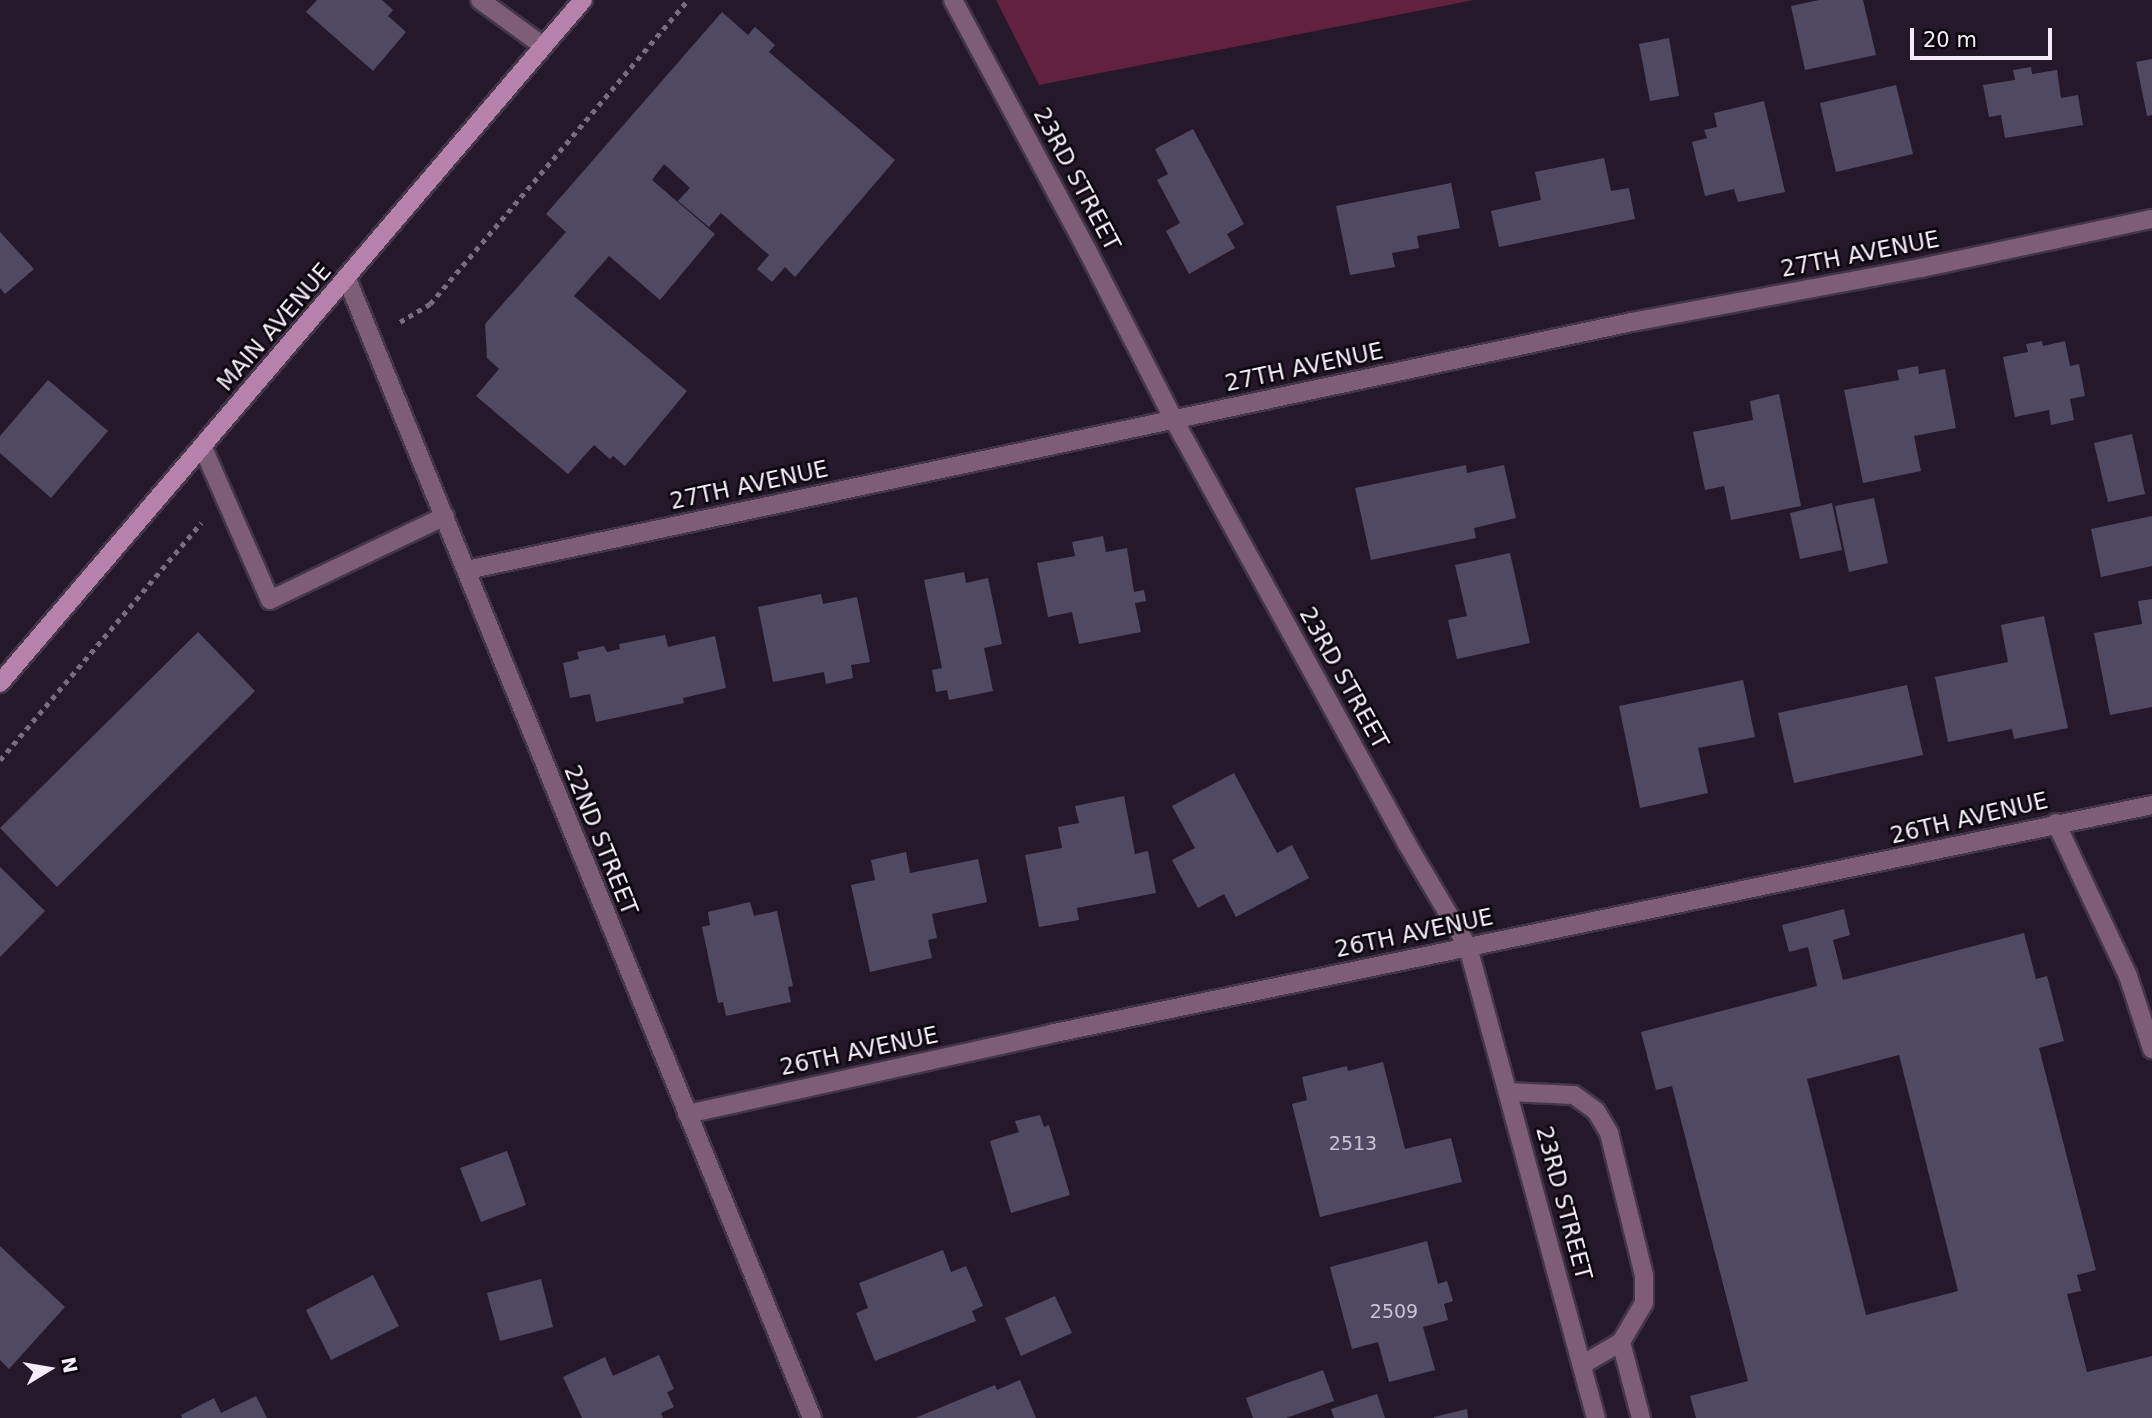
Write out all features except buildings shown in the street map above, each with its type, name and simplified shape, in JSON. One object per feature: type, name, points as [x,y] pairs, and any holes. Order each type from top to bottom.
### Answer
[{"type":"main road","name":"MAIN AVENUE","points":[[0,683],[583,0]]},
{"type":"street","points":[[480,0],[543,46]]},
{"type":"street","name":"23RD STREET","points":[[953,0],[1088,252],[1174,420],[1407,844],[1468,947],[1596,1418]]},
{"type":"street","name":"27TH AVENUE","points":[[467,570],[1632,322],[1921,268],[2152,219]]},
{"type":"street","name":"22ND STREET","points":[[347,279],[812,1418]]},
{"type":"street","points":[[203,448],[270,600],[445,516]]},
{"type":"street","name":"26TH AVENUE","points":[[687,1114],[1468,947],[2152,805]]},
{"type":"street","points":[[2056,823],[2128,976],[2152,1049]]},
{"type":"street","points":[[1508,1092],[1574,1095],[1596,1111],[1609,1133],[1644,1276],[1644,1303],[1621,1342],[1582,1365]]},
{"type":"street","points":[[1621,1342],[1641,1418]]},
{"type":"path","points":[[372,338],[430,304],[688,0]]},
{"type":"path","points":[[0,760],[224,496]]},
{"type":"shaded area","points":[[996,0],[1474,0],[1039,85]]}]
